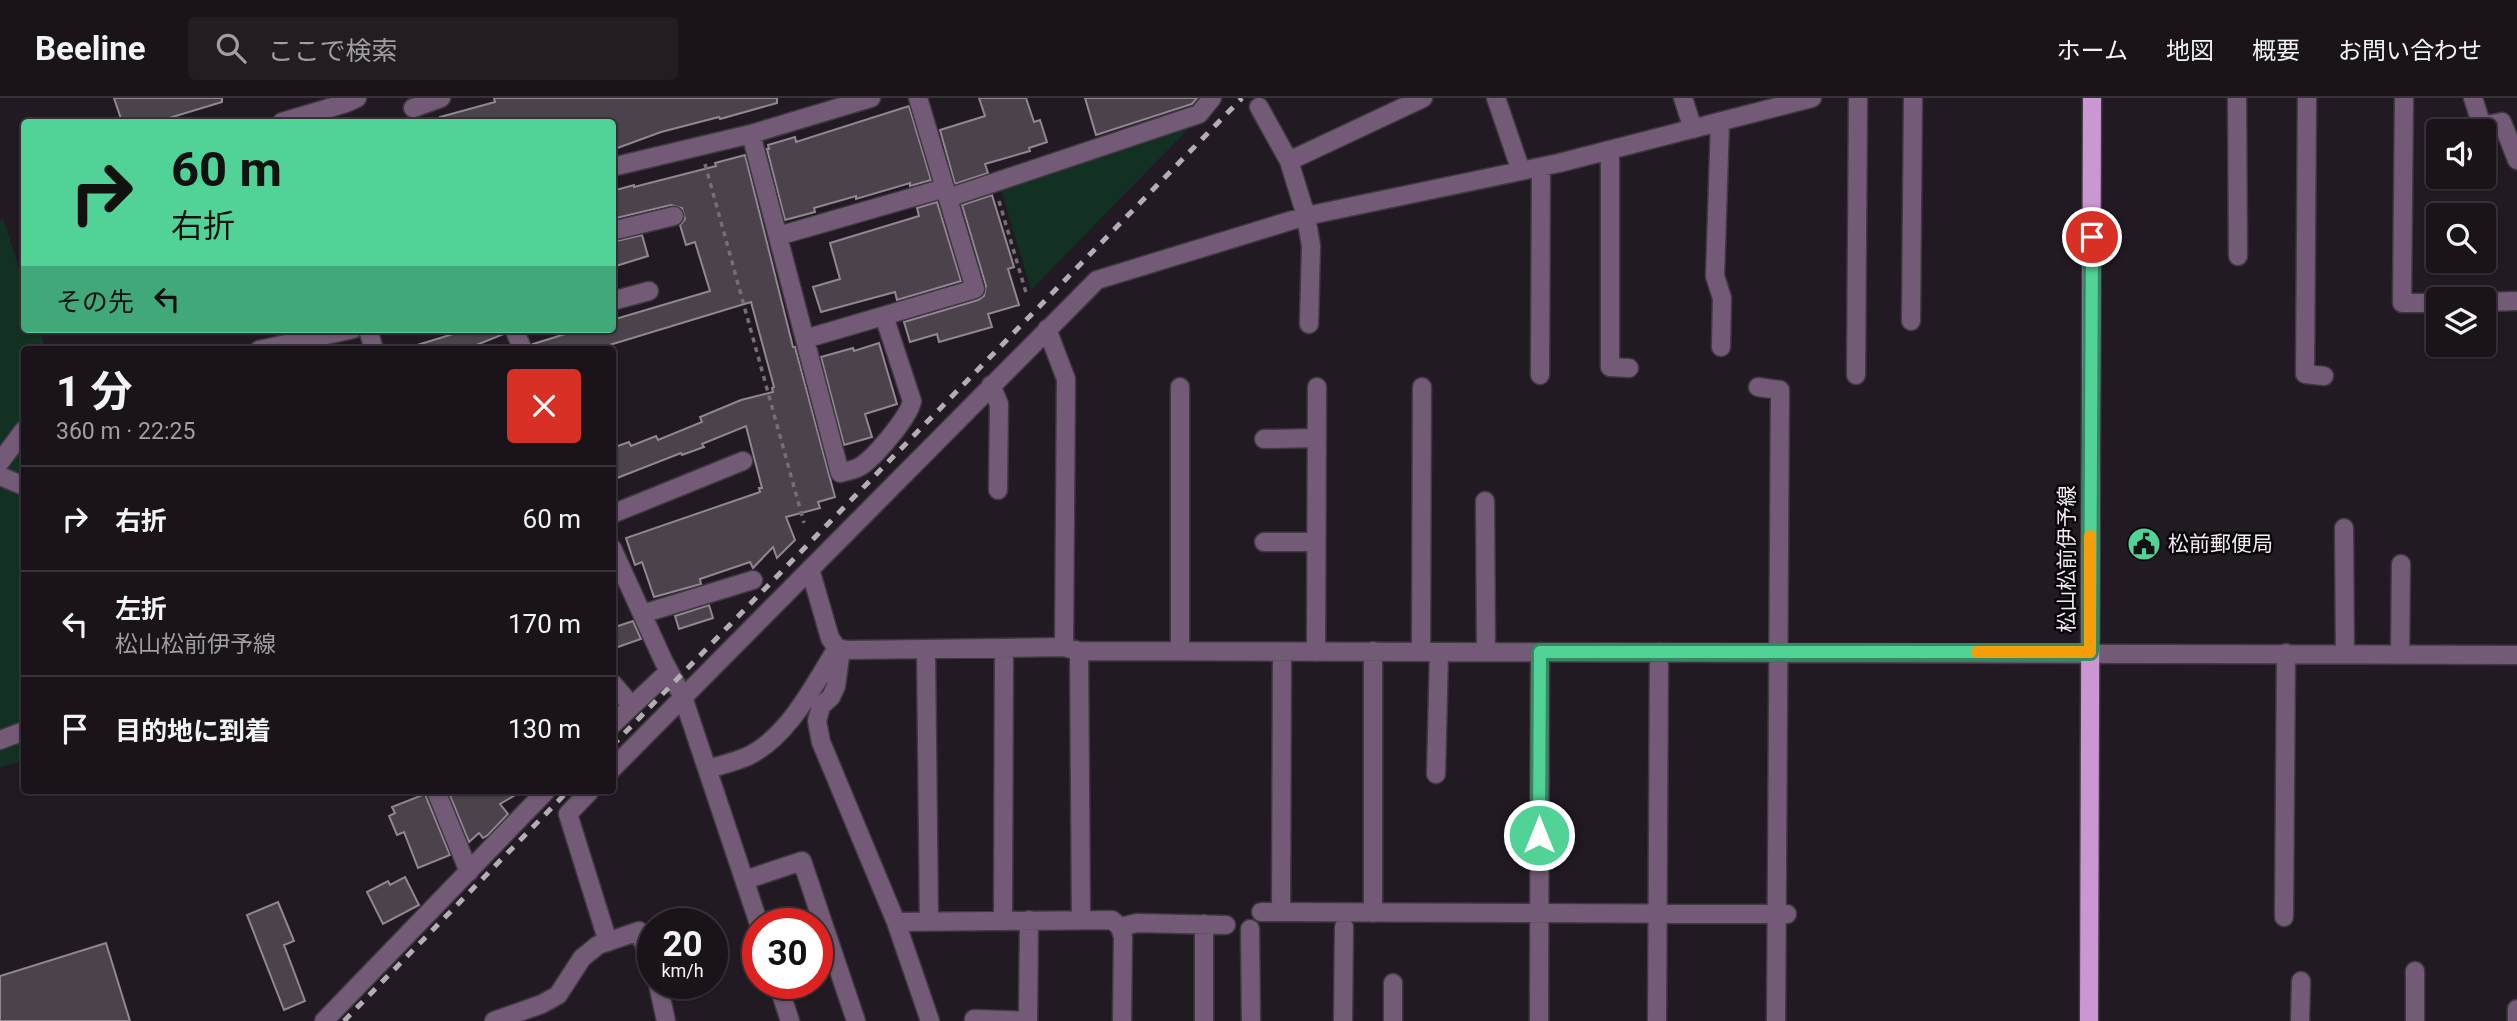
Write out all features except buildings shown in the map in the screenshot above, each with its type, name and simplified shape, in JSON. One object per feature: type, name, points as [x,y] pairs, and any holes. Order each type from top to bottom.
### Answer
[{"type":"main road","name":"松山松前伊予線","points":[[2089,1021],[2092,98]]},
{"type":"street","points":[[292,119],[356,98]]},
{"type":"street","points":[[414,109],[441,98]]},
{"type":"street","points":[[616,166],[751,134],[871,98]]},
{"type":"street","points":[[805,339],[975,289],[918,98]]},
{"type":"street","points":[[778,236],[994,183],[1199,114],[1212,98]]},
{"type":"street","points":[[1289,161],[1423,98]]},
{"type":"street","points":[[1496,98],[1521,171]]},
{"type":"street","points":[[1683,98],[1693,129]]},
{"type":"street","points":[[616,765],[1097,280],[1306,216],[1541,167],[1812,98]]},
{"type":"street","points":[[1856,375],[1858,98]]},
{"type":"street","points":[[1911,321],[1913,98]]},
{"type":"street","points":[[2237,98],[2238,256]]},
{"type":"street","points":[[2308,98],[2305,374],[2324,376]]},
{"type":"street","points":[[2404,98],[2402,303],[2426,303]]},
{"type":"street","points":[[2473,98],[2482,126],[2502,122],[2517,160]]},
{"type":"street","points":[[1259,107],[1289,161],[1306,216],[1311,246],[1309,324]]},
{"type":"street","points":[[1720,122],[1715,276],[1722,298],[1721,347]]},
{"type":"street","points":[[751,134],[839,473],[860,467],[904,421],[910,410],[912,401],[884,316]]},
{"type":"street","points":[[1610,150],[1610,367],[1629,368]]},
{"type":"street","points":[[1540,375],[1541,167]]},
{"type":"street","points":[[616,230],[674,216]]},
{"type":"street","points":[[616,300],[649,290]]},
{"type":"street","points":[[2496,302],[2517,302]]},
{"type":"street","points":[[1047,329],[1066,379],[1081,919]]},
{"type":"street","points":[[309,344],[326,333]]},
{"type":"street","points":[[991,385],[999,404],[998,490]]},
{"type":"street","points":[[1180,387],[1180,651]]},
{"type":"street","points":[[1316,652],[1317,387]]},
{"type":"street","points":[[1422,387],[1436,774]]},
{"type":"street","points":[[1758,387],[1780,390],[1782,914],[1776,1021]]},
{"type":"street","points":[[0,462],[21,434]]},
{"type":"street","points":[[1264,439],[1317,438]]},
{"type":"street","points":[[616,512],[743,461]]},
{"type":"street","points":[[0,475],[21,485]]},
{"type":"street","points":[[1485,501],[1486,651]]},
{"type":"street","points":[[2344,528],[2345,654]]},
{"type":"street","points":[[1264,542],[1316,542]]},
{"type":"street","points":[[616,557],[683,697],[754,908]]},
{"type":"street","points":[[2400,654],[2401,564]]},
{"type":"street","points":[[810,569],[830,638],[839,648],[836,686],[831,697],[821,706],[817,721],[821,742],[896,922],[930,1021]]},
{"type":"street","points":[[642,614],[753,580]]},
{"type":"street","points":[[839,648],[1282,652],[2517,655]]},
{"type":"street","points":[[709,769],[747,757],[767,744],[789,721],[839,648]]},
{"type":"street","points":[[1003,920],[1004,648]]},
{"type":"street","points":[[926,649],[929,922]]},
{"type":"street","points":[[1281,912],[1282,652]]},
{"type":"street","points":[[1373,652],[1373,913]]},
{"type":"street","points":[[1539,1021],[1540,652]]},
{"type":"street","points":[[1657,1021],[1659,652]]},
{"type":"street","points":[[2284,917],[2286,653]]},
{"type":"street","points":[[616,721],[669,671]]},
{"type":"street","points":[[616,688],[632,706]]},
{"type":"street","points":[[0,740],[21,732]]},
{"type":"street","points":[[437,794],[469,872]]},
{"type":"street","points":[[324,1021],[543,794]]},
{"type":"street","points":[[587,794],[568,814],[608,942]]},
{"type":"street","points":[[745,880],[802,861],[856,1021]]},
{"type":"street","points":[[1261,912],[1782,914]]},
{"type":"street","points":[[974,1019],[1028,1021],[1029,920]]},
{"type":"street","points":[[896,922],[1112,920],[1120,927],[1123,937],[1122,1021]]},
{"type":"street","points":[[1120,927],[1136,923],[1226,925]]},
{"type":"street","points":[[1204,924],[1204,1021]]},
{"type":"street","points":[[1343,1021],[1344,927]]},
{"type":"street","points":[[1250,929],[1251,1021]]},
{"type":"street","points":[[494,1021],[542,1004],[558,995],[582,958],[598,945],[637,932]]},
{"type":"street","points":[[2415,971],[2415,1021]]},
{"type":"street","points":[[2300,1021],[2301,981]]},
{"type":"street","points":[[1393,983],[1393,1021]]},
{"type":"street","points":[[661,999],[666,1021]]},
{"type":"street","points":[[783,999],[790,1021]]},
{"type":"street","points":[[2516,1021],[2517,1009]]},
{"type":"path","points":[[700,146],[804,523]]},
{"type":"path","points":[[994,183],[1027,296]]},
{"type":"green space","points":[[1197,120],[1031,290],[1000,186]]},
{"type":"green space","points":[[3,219],[21,275],[21,333],[40,333],[45,346],[21,346],[21,762],[0,767],[0,221]]},
{"type":"railway","points":[[616,742],[1242,98]]},
{"type":"railway","points":[[344,1021],[565,794]]},
{"type":"slow traffic","points":[[1977,652],[2090,652],[2090,536]]},
{"type":"place","name":"松前郵便局","points":[[2144,544]]},
{"type":"route","points":[[1539,835],[1540,652],[2090,652],[2092,237]]}]
